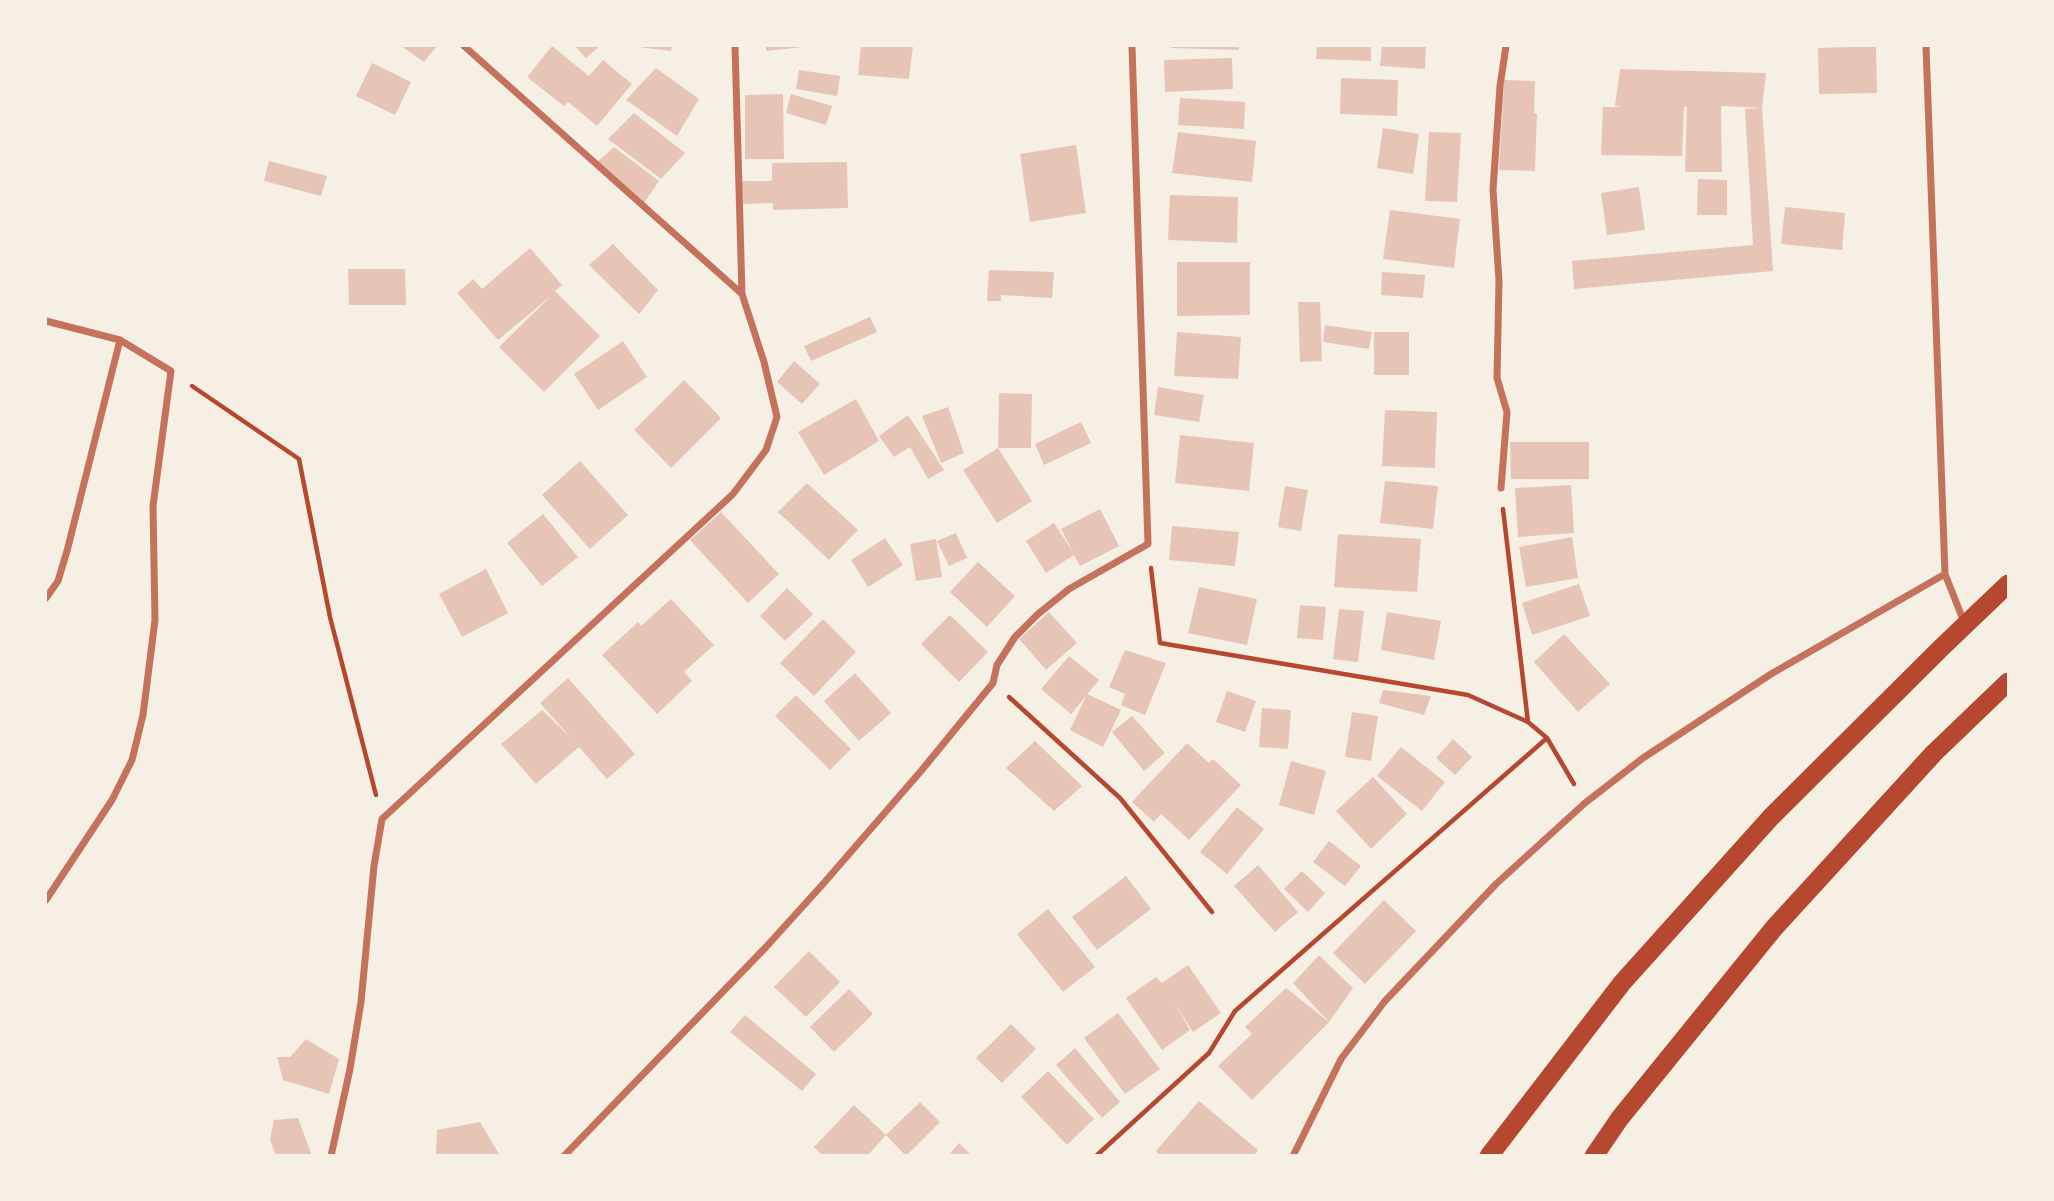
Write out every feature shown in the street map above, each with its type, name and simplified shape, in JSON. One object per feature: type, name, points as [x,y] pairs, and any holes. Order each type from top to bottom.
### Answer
[{"type":"highway","points":[[1489,1156],[1622,983],[1771,817],[2008,584]]},
{"type":"highway","points":[[1594,1156],[1620,1118],[1774,928],[1934,753],[2008,682]]},
{"type":"street","points":[[464,46],[742,294]]},
{"type":"street","points":[[331,1156],[361,1002],[374,866],[382,819],[733,494],[766,450],[777,417],[764,362],[742,294],[735,46]]},
{"type":"street","points":[[565,1156],[766,947],[921,771],[993,683],[997,665],[1016,638],[1038,614],[1069,589],[1148,544],[1132,46]]},
{"type":"street","points":[[1501,488],[1507,412],[1497,378],[1499,281],[1493,190],[1500,86],[1506,46]]},
{"type":"street","points":[[1926,46],[1945,574],[1966,625]]},
{"type":"street","points":[[46,321],[120,340],[171,371],[153,506],[155,620],[143,716],[132,760],[111,800],[46,900]]},
{"type":"street","points":[[46,598],[58,580],[67,551],[120,340]]},
{"type":"street","points":[[1293,1156],[1341,1059],[1385,1001],[1496,884],[1585,803],[1643,758],[1771,674],[1945,574]]},
{"type":"path","points":[[171,371],[299,459],[330,617],[382,819]]},
{"type":"path","points":[[1501,488],[1528,722]]},
{"type":"path","points":[[1148,544],[1160,643],[1468,695],[1528,722],[1547,738],[1585,803]]},
{"type":"path","points":[[993,683],[1119,798],[1212,912]]},
{"type":"path","points":[[1096,1156],[1209,1053],[1235,1011],[1547,738]]},
{"type":"building","points":[[401,46],[437,46],[424,62]]},
{"type":"building","points":[[552,46],[589,76],[603,60],[632,84],[597,126],[568,102],[564,106],[527,77]]},
{"type":"building","points":[[575,46],[600,46],[586,58]]},
{"type":"building","points":[[638,46],[672,46],[671,51]]},
{"type":"building","points":[[766,46],[803,46],[803,47],[766,51]]},
{"type":"building","points":[[861,46],[913,46],[909,79],[858,75]]},
{"type":"building","points":[[1239,46],[1239,50],[1171,48]]},
{"type":"building","points":[[1317,46],[1371,46],[1371,61],[1316,59]]},
{"type":"building","points":[[1382,46],[1426,46],[1425,69],[1380,66]]},
{"type":"building","points":[[1876,46],[1877,93],[1819,94],[1818,48]]},
{"type":"building","points":[[1232,58],[1233,89],[1165,92],[1164,60]]},
{"type":"building","points":[[372,63],[411,82],[395,115],[356,96]]},
{"type":"building","points":[[656,68],[699,99],[677,136],[626,100]]},
{"type":"building","points":[[1620,69],[1766,73],[1762,108],[1721,106],[1722,172],[1685,172],[1687,107],[1684,107],[1682,156],[1601,155],[1603,107],[1623,107],[1615,106]]},
{"type":"building","points":[[799,70],[840,76],[837,96],[796,89]]},
{"type":"building","points":[[1341,78],[1398,80],[1397,116],[1340,114]]},
{"type":"building","points":[[1504,80],[1535,81],[1535,171],[1499,170]]},
{"type":"building","points":[[783,94],[784,159],[745,159],[745,95]]},
{"type":"building","points":[[791,94],[832,106],[826,125],[786,113]]},
{"type":"building","points":[[1180,98],[1245,102],[1244,129],[1178,125]]},
{"type":"building","points":[[1762,108],[1773,271],[1574,289],[1572,261],[1753,245],[1745,109]]},
{"type":"building","points":[[634,113],[685,153],[661,179],[608,139]]},
{"type":"building","points":[[1383,128],[1419,134],[1413,174],[1377,168]]},
{"type":"building","points":[[1178,132],[1256,141],[1252,182],[1172,173]]},
{"type":"building","points":[[1429,132],[1461,133],[1457,202],[1425,201]]},
{"type":"building","points":[[1076,145],[1086,213],[1030,222],[1020,154]]},
{"type":"building","points":[[614,147],[659,181],[644,203],[597,162]]},
{"type":"building","points":[[269,161],[327,176],[321,196],[264,181]]},
{"type":"building","points":[[847,162],[848,208],[773,210],[773,203],[743,204],[742,181],[772,181],[772,163]]},
{"type":"building","points":[[1698,179],[1727,180],[1727,215],[1697,215]]},
{"type":"building","points":[[1639,187],[1645,230],[1607,235],[1601,193]]},
{"type":"building","points":[[1170,195],[1238,197],[1237,243],[1168,240]]},
{"type":"building","points":[[1785,207],[1845,213],[1842,250],[1781,244]]},
{"type":"building","points":[[1390,210],[1460,219],[1454,268],[1383,259]]},
{"type":"building","points":[[613,244],[658,290],[639,314],[589,265]]},
{"type":"building","points":[[530,248],[562,285],[555,291],[600,336],[544,392],[499,347],[551,296],[498,340],[457,293],[473,279],[482,289]]},
{"type":"building","points":[[1177,262],[1250,262],[1250,315],[1177,316]]},
{"type":"building","points":[[348,269],[405,269],[406,305],[349,305]]},
{"type":"building","points":[[989,270],[1054,272],[1052,298],[1001,295],[1001,301],[987,301]]},
{"type":"building","points":[[1382,272],[1425,275],[1423,298],[1381,295]]},
{"type":"building","points":[[1298,302],[1320,302],[1322,361],[1300,362]]},
{"type":"building","points":[[870,317],[877,332],[811,361],[804,346]]},
{"type":"building","points":[[1325,325],[1372,332],[1369,349],[1323,342]]},
{"type":"building","points":[[1177,332],[1241,337],[1238,379],[1174,376]]},
{"type":"building","points":[[1374,332],[1409,332],[1409,375],[1374,375]]},
{"type":"building","points":[[623,341],[647,377],[598,410],[574,374]]},
{"type":"building","points":[[794,361],[820,384],[802,404],[777,382]]},
{"type":"building","points":[[684,380],[721,418],[671,468],[634,430]]},
{"type":"building","points":[[1158,387],[1204,395],[1199,422],[1154,415]]},
{"type":"building","points":[[999,393],[1032,394],[1031,448],[998,448]]},
{"type":"building","points":[[856,399],[879,441],[824,475],[798,432]]},
{"type":"building","points":[[948,407],[964,453],[941,463],[922,416]]},
{"type":"building","points":[[1385,410],[1437,412],[1435,468],[1382,466]]},
{"type":"building","points":[[908,415],[944,470],[928,479],[910,447],[894,457],[879,436]]},
{"type":"building","points":[[1081,422],[1091,443],[1044,465],[1035,444]]},
{"type":"building","points":[[1180,435],[1254,443],[1249,491],[1175,483]]},
{"type":"building","points":[[1510,442],[1589,442],[1589,479],[1511,479]]},
{"type":"building","points":[[998,448],[1032,501],[997,523],[963,470]]},
{"type":"building","points":[[580,461],[628,515],[590,549],[542,495]]},
{"type":"building","points":[[1385,481],[1438,486],[1433,529],[1380,523]]},
{"type":"building","points":[[807,483],[858,530],[829,560],[778,512]]},
{"type":"building","points":[[1571,485],[1574,533],[1518,537],[1515,488]]},
{"type":"building","points":[[1285,486],[1308,490],[1301,531],[1278,527]]},
{"type":"building","points":[[1100,509],[1119,546],[1080,566],[1074,555],[1046,573],[1026,541],[1054,523],[1073,552],[1061,529]]},
{"type":"building","points":[[721,512],[779,574],[748,603],[690,540]]},
{"type":"building","points":[[543,514],[578,557],[542,586],[507,543]]},
{"type":"building","points":[[1172,526],[1239,532],[1235,566],[1169,560]]},
{"type":"building","points":[[956,533],[967,558],[949,566],[937,541]]},
{"type":"building","points":[[1338,534],[1421,539],[1417,592],[1334,587]]},
{"type":"building","points":[[1572,537],[1578,578],[1526,587],[1519,547]]},
{"type":"building","points":[[885,538],[903,565],[868,587],[851,560]]},
{"type":"building","points":[[936,539],[942,577],[916,581],[910,544]]},
{"type":"building","points":[[978,562],[1015,596],[987,627],[950,592]]},
{"type":"building","points":[[486,569],[508,613],[462,637],[439,594]]},
{"type":"building","points":[[1579,584],[1590,616],[1532,635],[1522,603]]},
{"type":"building","points":[[1199,587],[1257,599],[1247,645],[1188,633]]},
{"type":"building","points":[[787,588],[813,614],[785,641],[760,616]]},
{"type":"building","points":[[671,599],[714,645],[684,672],[692,681],[657,714],[602,655],[638,622],[641,626]]},
{"type":"building","points":[[1300,605],[1326,607],[1323,640],[1297,638]]},
{"type":"building","points":[[1339,609],[1364,611],[1358,662],[1333,659]]},
{"type":"building","points":[[1049,612],[1077,643],[1046,670],[1019,639]]},
{"type":"building","points":[[1387,612],[1441,621],[1434,660],[1381,650]]},
{"type":"building","points":[[950,615],[988,652],[959,682],[921,644]]},
{"type":"building","points":[[823,619],[856,652],[814,696],[780,663]]},
{"type":"building","points":[[1564,634],[1610,684],[1578,712],[1534,662]]},
{"type":"building","points":[[1125,650],[1166,663],[1145,715],[1121,705],[1125,694],[1109,687]]},
{"type":"building","points":[[1069,656],[1099,680],[1071,714],[1041,689]]},
{"type":"building","points":[[855,673],[891,713],[859,741],[824,701]]},
{"type":"building","points":[[568,678],[635,754],[607,779],[579,747],[536,784],[501,744],[542,710],[571,738],[540,703]]},
{"type":"building","points":[[1383,690],[1431,696],[1424,715],[1379,703]]},
{"type":"building","points":[[1227,691],[1256,701],[1245,732],[1216,722]]},
{"type":"building","points":[[1087,694],[1121,710],[1103,747],[1070,730]]},
{"type":"building","points":[[796,695],[851,749],[830,770],[775,716]]},
{"type":"building","points":[[1262,708],[1291,710],[1288,749],[1259,747]]},
{"type":"building","points":[[1352,712],[1378,716],[1371,761],[1345,757]]},
{"type":"building","points":[[1132,716],[1165,753],[1144,771],[1112,732]]},
{"type":"building","points":[[1453,739],[1472,757],[1455,775],[1436,758]]},
{"type":"building","points":[[1035,741],[1082,786],[1054,811],[1006,768]]},
{"type":"building","points":[[1187,743],[1209,763],[1213,759],[1241,785],[1189,840],[1161,814],[1154,822],[1132,802]]},
{"type":"building","points":[[1401,747],[1445,782],[1422,811],[1377,776]]},
{"type":"building","points":[[1291,761],[1326,771],[1314,815],[1279,805]]},
{"type":"building","points":[[1373,777],[1407,814],[1371,849],[1336,811]]},
{"type":"building","points":[[1237,807],[1264,829],[1227,874],[1200,852]]},
{"type":"building","points":[[1329,841],[1361,866],[1345,886],[1313,862]]},
{"type":"building","points":[[1258,865],[1298,912],[1275,932],[1234,886]]},
{"type":"building","points":[[1302,871],[1325,893],[1308,912],[1284,889]]},
{"type":"building","points":[[1126,876],[1151,909],[1097,950],[1072,917]]},
{"type":"building","points":[[1384,900],[1416,931],[1365,984],[1333,953]]},
{"type":"building","points":[[1048,909],[1095,967],[1063,992],[1017,934]]},
{"type":"building","points":[[809,951],[840,982],[806,1017],[774,987]]},
{"type":"building","points":[[1319,955],[1353,988],[1329,1022],[1293,983]]},
{"type":"building","points":[[1188,965],[1221,1013],[1193,1032],[1174,1002],[1190,1030],[1162,1050],[1126,998],[1156,977],[1162,983]]},
{"type":"building","points":[[1286,988],[1329,1022],[1252,1100],[1218,1066],[1252,1034],[1245,1027]]},
{"type":"building","points":[[849,989],[873,1014],[834,1052],[810,1027]]},
{"type":"building","points":[[1118,1013],[1160,1069],[1125,1094],[1084,1038]]},
{"type":"building","points":[[745,1015],[816,1074],[802,1091],[730,1032]]},
{"type":"building","points":[[1011,1024],[1036,1049],[1002,1083],[976,1058]]},
{"type":"building","points":[[306,1039],[339,1059],[329,1094],[283,1080],[277,1057],[290,1057]]},
{"type":"building","points":[[1075,1048],[1120,1102],[1102,1118],[1056,1065]]},
{"type":"building","points":[[1048,1071],[1094,1119],[1067,1145],[1021,1097]]},
{"type":"building","points":[[1199,1101],[1258,1150],[1253,1156],[1161,1156],[1156,1151]]},
{"type":"building","points":[[920,1102],[940,1122],[906,1156],[886,1135]]},
{"type":"building","points":[[854,1105],[886,1135],[867,1156],[823,1156],[814,1147]]},
{"type":"building","points":[[298,1118],[312,1156],[276,1156],[270,1140],[274,1120]]},
{"type":"building","points":[[480,1122],[500,1156],[436,1156],[437,1130]]},
{"type":"building","points":[[959,1143],[972,1156],[948,1156]]}]
